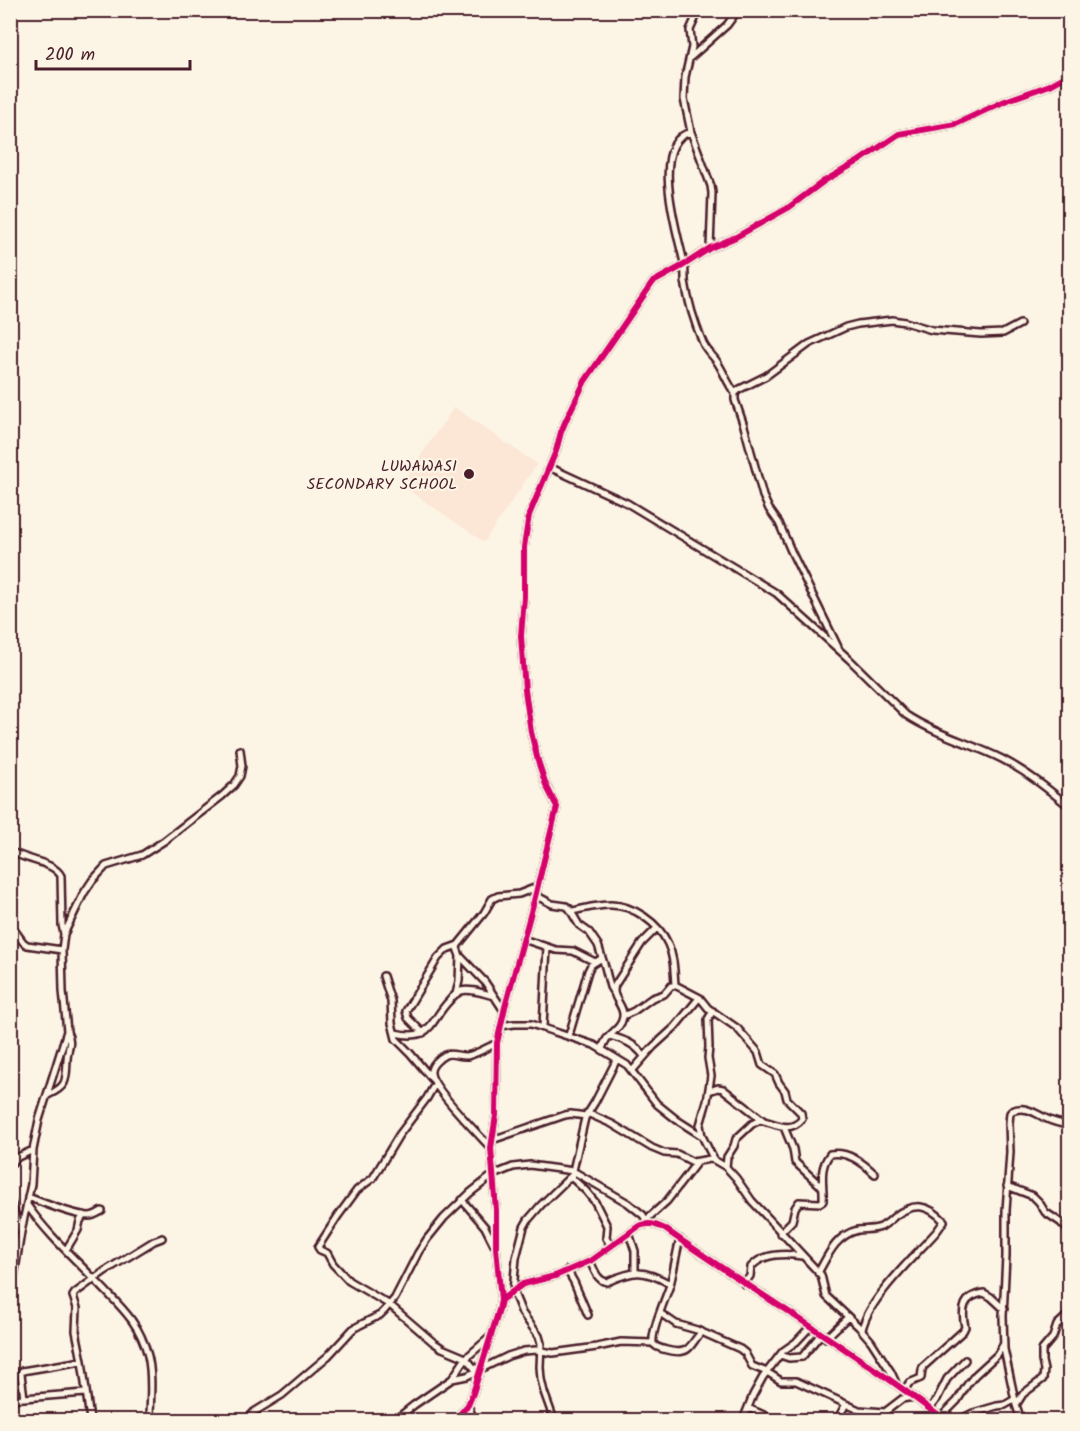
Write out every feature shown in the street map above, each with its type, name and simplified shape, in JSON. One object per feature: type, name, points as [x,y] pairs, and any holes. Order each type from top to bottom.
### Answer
[{"type":"street","points":[[699,10],[690,30],[691,57],[685,77],[684,99],[691,132],[711,186],[710,248]]},
{"type":"street","points":[[691,57],[727,25],[738,10]]},
{"type":"street","points":[[455,1420],[468,1405],[473,1393],[501,1300],[491,1148],[496,1116],[497,1043],[555,818],[556,807],[542,774],[531,732],[521,656],[521,636],[526,529],[529,515],[561,432],[585,381],[652,282],[684,266],[710,248],[736,237],[788,208],[824,181],[899,134],[956,124],[1005,101],[1050,85],[1070,74]]},
{"type":"street","points":[[691,132],[679,138],[674,145],[670,155],[669,172],[672,208],[688,295],[704,345],[719,364],[725,379],[735,393],[753,464],[766,503],[779,523],[840,651]]},
{"type":"street","points":[[735,393],[766,376],[809,344],[858,324],[892,320],[932,330],[981,334],[1003,333],[1020,324]]},
{"type":"street","points":[[549,467],[627,503],[758,582],[790,605],[906,715],[944,735],[1003,760],[1047,788],[1070,807]]},
{"type":"street","points":[[48,1095],[60,1088],[66,1079],[70,1042],[63,991],[62,950],[64,934],[84,893],[106,866],[142,855],[215,802],[240,776],[242,766],[240,750]]},
{"type":"street","points":[[10,851],[47,864],[59,872],[64,934]]},
{"type":"street","points":[[423,1033],[408,1018],[406,1011],[438,958],[447,949],[458,945],[484,913],[492,898],[519,894],[537,887]]},
{"type":"street","points":[[535,896],[552,904],[566,906],[572,911],[579,925],[593,936],[610,987],[623,1016],[618,1029],[606,1040],[602,1049]]},
{"type":"street","points":[[572,911],[618,905],[637,912],[657,928],[668,942],[675,985]]},
{"type":"street","points":[[10,924],[27,945],[62,950]]},
{"type":"street","points":[[613,992],[618,978],[642,942],[657,928]]},
{"type":"street","points":[[523,939],[556,950],[573,951],[595,962]]},
{"type":"street","points":[[458,945],[457,950],[460,956],[485,982],[504,1011]]},
{"type":"street","points":[[543,1027],[547,947]]},
{"type":"street","points":[[456,994],[460,956]]},
{"type":"street","points":[[569,1035],[588,971],[591,965],[602,958]]},
{"type":"street","points":[[383,976],[391,1001],[392,1023],[398,1042],[491,1148]]},
{"type":"street","points":[[675,985],[699,998],[736,1028],[756,1049],[760,1054],[760,1063],[775,1074],[788,1099],[801,1113],[802,1119],[799,1124],[784,1127],[764,1120],[723,1089],[709,1091]]},
{"type":"street","points":[[623,1016],[652,998],[664,994],[675,985]]},
{"type":"street","points":[[395,1033],[411,1036],[423,1033],[447,1003],[464,990],[494,996]]},
{"type":"street","points":[[632,1071],[644,1056],[675,1027],[699,998]]},
{"type":"street","points":[[713,1011],[708,1019],[708,1058],[711,1073],[709,1091],[700,1125],[702,1136],[714,1160]]},
{"type":"street","points":[[501,1026],[523,1023],[543,1027],[602,1049],[627,1065],[657,1104],[702,1136]]},
{"type":"street","points":[[10,1315],[13,1264],[27,1205],[39,1120],[67,1031]]},
{"type":"street","points":[[610,1036],[631,1043],[644,1056]]},
{"type":"street","points":[[479,1371],[466,1358],[433,1342],[390,1305],[349,1281],[333,1264],[327,1253],[318,1247],[357,1191],[372,1178],[399,1135],[428,1098],[434,1083],[431,1075],[432,1067],[448,1054],[466,1056],[497,1043]]},
{"type":"street","points":[[554,1420],[544,1392],[539,1336],[522,1313],[513,1291],[516,1258],[524,1227],[533,1213],[572,1174],[586,1115],[618,1059]]},
{"type":"street","points":[[1021,1420],[1015,1402],[1004,1343],[1009,1124],[1012,1111],[1017,1108],[1070,1125]]},
{"type":"street","points":[[492,1140],[565,1115],[586,1115],[612,1124],[664,1153],[677,1154],[697,1162],[714,1160],[726,1167],[780,1233],[818,1272],[823,1280],[826,1296],[862,1330],[879,1352],[898,1386]]},
{"type":"street","points":[[726,1167],[727,1157],[736,1139],[752,1124],[764,1120]]},
{"type":"street","points":[[784,1127],[793,1149],[795,1162],[822,1187]]},
{"type":"street","points":[[10,1165],[18,1157],[33,1150]]},
{"type":"street","points":[[780,1233],[792,1221],[798,1202],[820,1203],[823,1201],[822,1173],[825,1160],[830,1154],[848,1155],[862,1162],[876,1174]]},
{"type":"street","points":[[501,1300],[523,1284],[555,1276],[590,1261],[646,1221],[667,1201],[697,1162]]},
{"type":"street","points":[[247,1420],[254,1412],[282,1395],[309,1373],[353,1329],[380,1315],[390,1305],[427,1239],[462,1200],[493,1175],[513,1167],[530,1165],[552,1167],[572,1174],[628,1203],[643,1215],[646,1221],[665,1228],[744,1284],[898,1386],[942,1419],[975,1375],[997,1355],[1004,1343]]},
{"type":"street","points":[[572,1174],[595,1202],[607,1226],[606,1238],[611,1246]]},
{"type":"street","points":[[1007,1186],[1033,1196],[1040,1202],[1045,1212],[1070,1232]]},
{"type":"street","points":[[28,1197],[84,1215],[92,1216],[102,1211]]},
{"type":"street","points":[[10,1199],[21,1232]]},
{"type":"street","points":[[462,1200],[485,1227],[496,1248]]},
{"type":"street","points":[[27,1205],[39,1222],[135,1323],[143,1339],[148,1358],[150,1420]]},
{"type":"street","points":[[818,1272],[836,1242],[855,1231],[880,1227],[908,1209],[928,1208],[944,1221],[885,1290],[863,1322],[862,1330]]},
{"type":"street","points":[[66,1250],[84,1215]]},
{"type":"street","points":[[629,1233],[635,1251],[635,1273]]},
{"type":"street","points":[[90,1420],[76,1331],[77,1308],[73,1296],[94,1278],[162,1238]]},
{"type":"street","points":[[653,1343],[680,1239]]},
{"type":"street","points":[[744,1284],[749,1279],[751,1267],[760,1259],[786,1254],[804,1257]]},
{"type":"street","points":[[590,1261],[604,1282],[628,1273],[635,1273],[651,1274],[670,1284]]},
{"type":"street","points":[[567,1270],[588,1315]]},
{"type":"street","points":[[904,1391],[909,1383],[921,1378],[923,1367],[963,1331],[965,1327],[962,1316],[970,1297],[984,1293],[1004,1309]]},
{"type":"street","points":[[660,1313],[676,1324],[702,1332],[740,1349],[752,1366],[777,1379],[796,1382],[859,1410],[885,1412],[902,1399],[913,1397]]},
{"type":"street","points":[[959,1420],[973,1413],[1015,1402],[1043,1379],[1042,1350],[1053,1337],[1057,1325],[1070,1313]]},
{"type":"street","points":[[780,1355],[802,1357],[849,1317]]},
{"type":"street","points":[[743,1420],[756,1388],[767,1372],[785,1349],[801,1338],[810,1327]]},
{"type":"street","points":[[452,1379],[467,1376],[516,1353],[531,1350],[553,1353],[621,1342],[653,1343],[656,1347],[683,1352],[702,1332]]},
{"type":"street","points":[[395,1420],[452,1379],[466,1358],[491,1337]]},
{"type":"street","points":[[929,1409],[947,1379],[965,1360]]},
{"type":"street","points":[[24,1398],[22,1371],[82,1361]]},
{"type":"street","points":[[15,1420],[10,1401],[85,1393]]},
{"type":"street","points":[[837,1420],[846,1404]]},
{"type":"street","points":[[468,1405],[474,1420]]},
{"type":"street","points":[[748,1408],[775,1420]]},
{"type":"shaded area","name":"LUWAWASI SECONDARY SCHOOL","points":[[454,407],[537,464],[484,542],[401,485]]},
{"type":"cycle path","points":[[501,1300],[491,1148],[496,1115],[497,1043],[557,807],[538,761],[525,690],[521,636],[524,547],[529,515],[556,451],[566,420],[585,381],[653,282],[710,248],[736,237],[788,208],[824,181],[899,134],[956,124],[1005,101],[1050,85],[1070,74]]},
{"type":"cycle path","points":[[455,1420],[468,1405],[473,1393],[501,1300],[523,1284],[555,1276],[590,1261],[639,1226],[649,1224],[665,1229],[841,1346],[944,1420]]},
{"type":"place","name":"LUWAWASI SECONDARY SCHOOL","points":[[469,474]]}]
